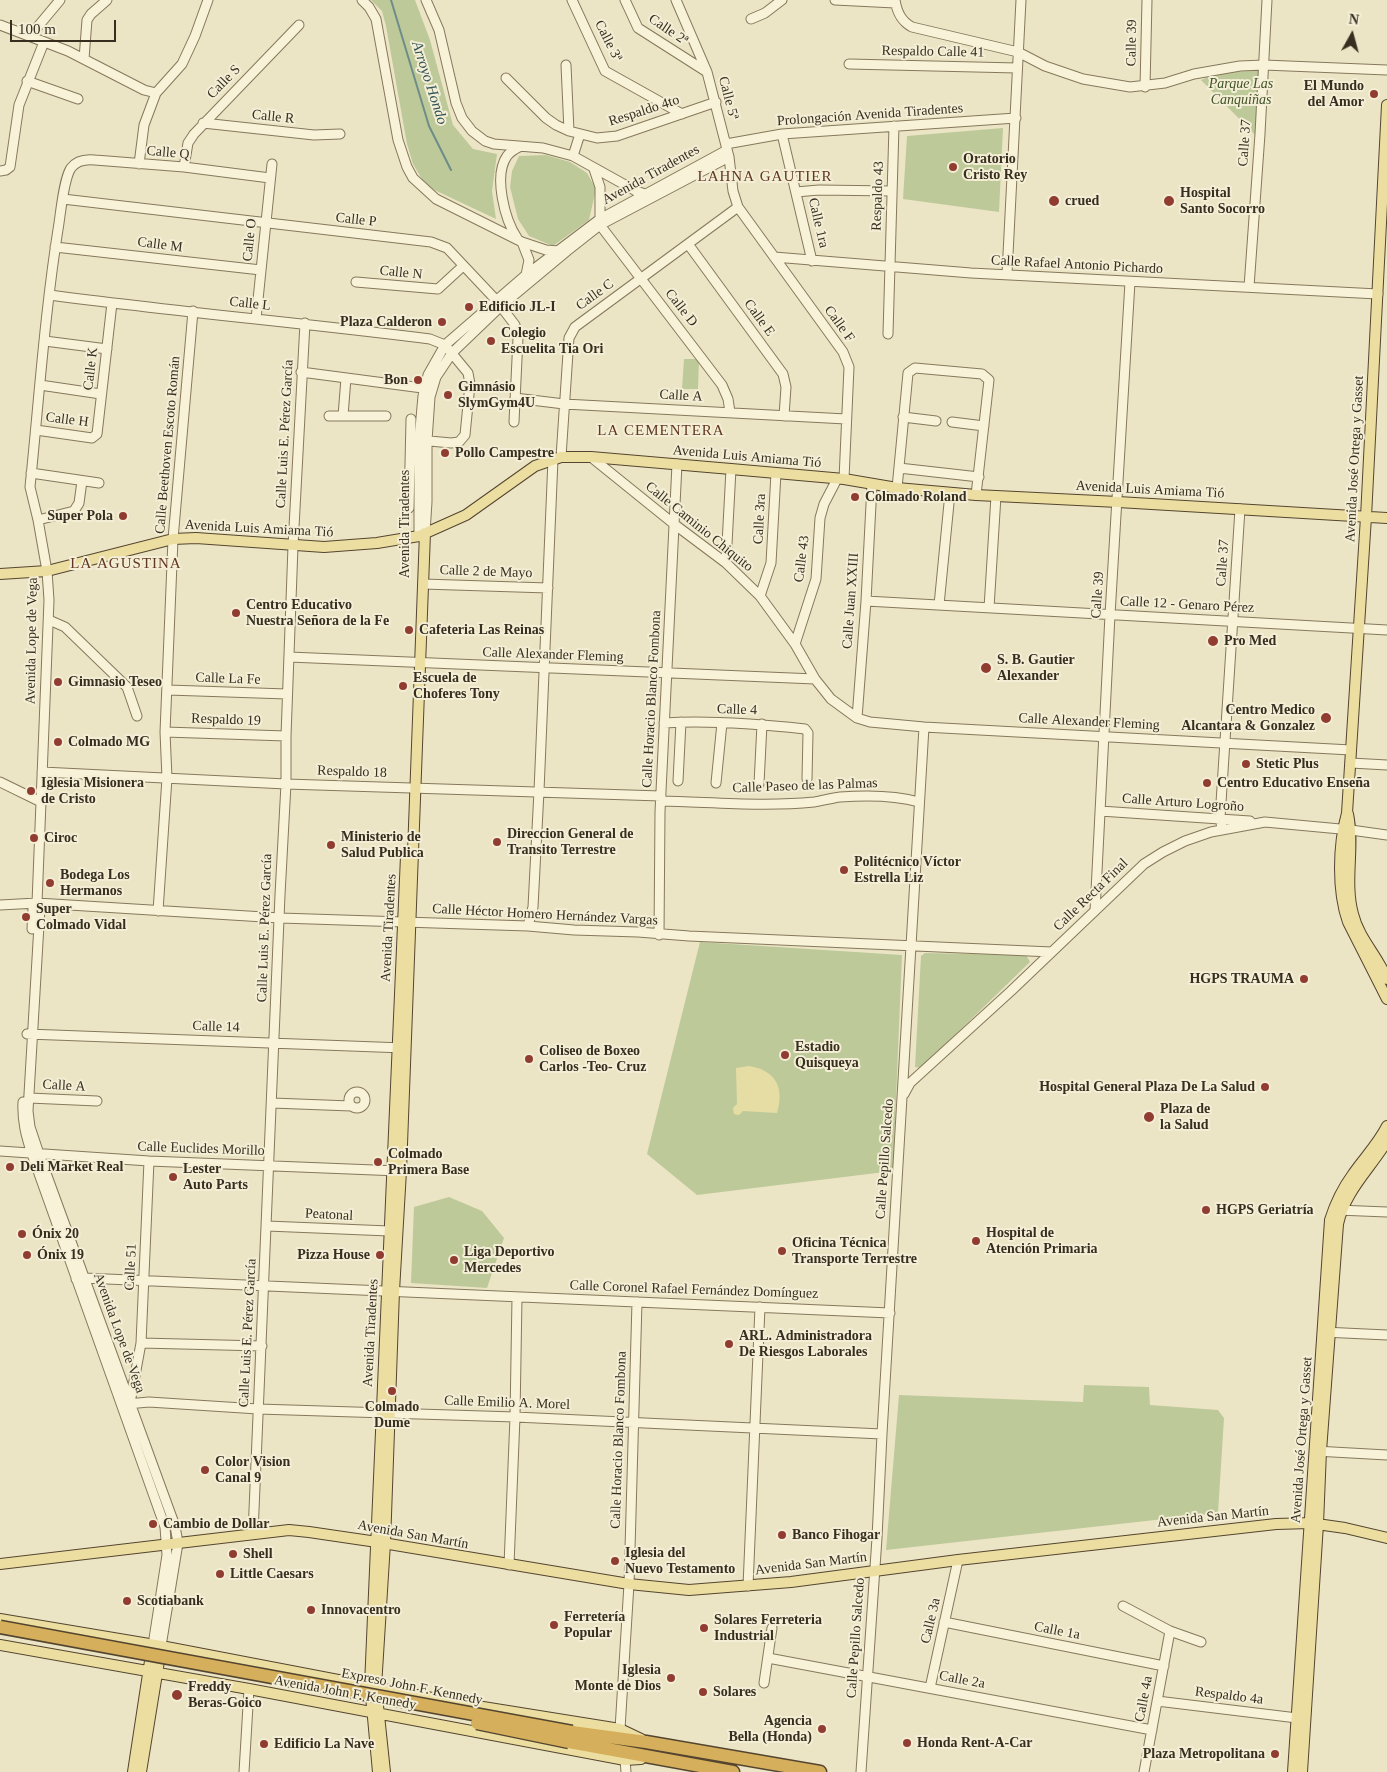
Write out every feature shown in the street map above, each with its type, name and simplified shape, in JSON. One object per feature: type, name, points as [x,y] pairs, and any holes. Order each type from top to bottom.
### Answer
[{"type":"highway","name":"Expreso John F. Kennedy","points":[[0,1627],[570,1737],[655,1758],[733,1772]]},
{"type":"highway","name":"Expreso John F. Kennedy","points":[[0,1635],[570,1737],[646,1742],[820,1772]]},
{"type":"main road","name":"Avenida José Ortega y Gasset","points":[[1387,105],[1366,517],[1347,830],[1341,888],[1344,912],[1352,932],[1387,999]]},
{"type":"main road","name":"Avenida Luis Amiama Tió","points":[[0,574],[48,571],[173,539],[196,538],[324,547],[368,544],[422,535],[466,515],[535,466],[557,458],[591,457],[731,468],[840,479],[897,488],[976,495],[1387,518]]},
{"type":"main road","name":"Avenida Tiradentes","points":[[417,662],[423,584],[422,535]]},
{"type":"main road","name":"Avenida Tiradentes","points":[[385,1772],[373,1686],[381,1542],[422,535]]},
{"type":"main road","name":"Avenida José Ortega y Gasset","points":[[1347,830],[1349,891],[1353,916],[1361,936],[1385,968],[1387,979]]},
{"type":"main road","name":"Avenida José Ortega y Gasset","points":[[1337,1210],[1339,1195],[1352,1174],[1380,1140],[1387,1126]]},
{"type":"main road","name":"Avenida José Ortega y Gasset","points":[[1302,1772],[1317,1451],[1327,1332],[1326,1261],[1330,1220],[1387,1141]]},
{"type":"main road","name":"Avenida Tiradentes","points":[[390,1291],[390,1232],[396,1171]]},
{"type":"main road","name":"Avenida San Martín","points":[[0,1564],[289,1530],[381,1542],[629,1584],[689,1590],[791,1582],[958,1560],[1276,1524],[1314,1524],[1345,1528],[1387,1538]]},
{"type":"main road","name":"Avenida José Ortega y Gasset","points":[[1293,1772],[1314,1524]]},
{"type":"main road","name":"Avenida John F. Kennedy","points":[[0,1619],[157,1645],[458,1703],[620,1729],[646,1742]]},
{"type":"main road","points":[[75,1659],[80,1656],[86,1656],[124,1662],[131,1660],[134,1656],[134,1650],[129,1646],[87,1638],[78,1632]]},
{"type":"main road","name":"Avenida John F. Kennedy","points":[[0,1645],[153,1671],[625,1760],[655,1758]]},
{"type":"main road","name":"Avenida Lope de Vega","points":[[141,1772],[157,1645]]},
{"type":"main road","points":[[231,1686],[221,1680],[182,1674],[176,1670],[175,1664],[180,1658],[185,1656],[224,1663],[234,1660]]},
{"type":"main road","name":"Avenida Lope de Vega","points":[[133,1772],[153,1671]]},
{"type":"main road","points":[[298,1699],[311,1695],[348,1703],[355,1701],[357,1696],[356,1690],[352,1687],[311,1680],[302,1673]]},
{"type":"main road","points":[[453,1727],[446,1722],[401,1713],[398,1705],[402,1698],[407,1696],[448,1704],[458,1703]]},
{"type":"main road","name":"Avenida Tiradentes","points":[[376,1713],[378,1772]]},
{"type":"street","points":[[30,36],[60,0]]},
{"type":"street","points":[[84,59],[87,20],[107,0]]},
{"type":"street","points":[[139,164],[144,125],[156,93],[182,64],[195,36],[208,0]]},
{"type":"street","points":[[362,0],[376,19],[398,140],[407,167],[413,178],[436,199],[520,241],[546,250],[562,251]]},
{"type":"street","points":[[426,0],[439,30],[456,103],[462,118],[472,132],[485,141],[494,144],[543,148],[574,156],[594,169],[645,194]]},
{"type":"street","name":"Calle 3ª","points":[[572,0],[605,71],[682,114]]},
{"type":"street","name":"Calle 2ª","points":[[625,0],[638,28],[707,72]]},
{"type":"street","name":"Calle 5ª","points":[[676,0],[707,72],[716,102],[728,150],[733,191],[738,207]]},
{"type":"street","points":[[751,19],[765,13],[782,0]]},
{"type":"street","points":[[835,0],[895,1],[904,22],[912,27],[1018,52],[1045,66],[1084,79],[1130,87],[1145,87],[1165,83],[1194,74],[1228,67],[1264,65],[1387,70]]},
{"type":"street","points":[[1007,274],[1016,118],[1019,0]]},
{"type":"street","name":"Calle 39","points":[[1145,87],[1147,0]]},
{"type":"street","name":"Calle 37","points":[[1249,287],[1267,0]]},
{"type":"street","points":[[0,25],[84,59],[144,90],[156,93]]},
{"type":"street","name":"Calle S","points":[[184,168],[188,143],[203,124],[299,25]]},
{"type":"street","points":[[0,171],[10,167],[16,114],[27,81],[44,42]]},
{"type":"street","name":"Respaldo Calle 41","points":[[849,64],[1017,68]]},
{"type":"street","points":[[566,66],[569,130]]},
{"type":"street","name":"Respaldo 4to","points":[[506,78],[546,118],[556,125],[580,134],[598,138],[617,136],[716,102]]},
{"type":"street","points":[[27,81],[78,99]]},
{"type":"street","name":"Prolongación Avenida Tiradentes","points":[[728,150],[782,134],[1016,118]]},
{"type":"street","name":"Calle R","points":[[203,124],[314,135],[340,134]]},
{"type":"street","name":"Respaldo 43","points":[[888,334],[894,126]]},
{"type":"street","points":[[574,156],[580,134]]},
{"type":"street","name":"Calle 1ra","points":[[782,134],[812,261]]},
{"type":"street","points":[[519,146],[506,157],[500,183],[503,203],[510,224],[529,256],[526,276]]},
{"type":"street","name":"Avenida Tiradentes","points":[[422,535],[423,441],[428,375],[445,345],[600,222],[645,194],[728,150]]},
{"type":"street","name":"Avenida Tiradentes","points":[[600,222],[728,150]]},
{"type":"street","name":"Calle Q","points":[[68,173],[77,163],[88,159],[270,178]]},
{"type":"street","name":"Calle O","points":[[256,319],[272,164]]},
{"type":"street","points":[[594,169],[600,187],[600,222]]},
{"type":"street","name":"Avenida Lope de Vega","points":[[68,173],[55,247],[30,487],[48,571],[49,620],[37,903],[40,908],[22,1117],[24,1129],[35,1154],[126,1404],[175,1526],[157,1645]]},
{"type":"street","points":[[796,192],[819,190],[892,191]]},
{"type":"street","name":"Calle P","points":[[63,199],[431,242],[447,248],[499,303],[515,325],[518,338],[514,422]]},
{"type":"street","name":"Calle C","points":[[533,907],[540,791],[548,588],[557,458],[564,404],[569,338],[575,327],[738,207]]},
{"type":"street","name":"Calle F","points":[[738,207],[844,352],[849,367],[840,479]]},
{"type":"street","name":"Calle D","points":[[600,222],[722,385],[728,399],[730,412]]},
{"type":"street","name":"Calle E","points":[[688,244],[783,374],[786,387],[784,416]]},
{"type":"street","name":"Calle M","points":[[55,247],[261,270]]},
{"type":"street","name":"Avenida Tiradentes","points":[[423,441],[413,425],[428,389],[442,365],[526,276],[562,251]]},
{"type":"street","name":"Calle Rafael Antonio Pichardo","points":[[774,257],[890,267],[1130,282],[1378,294]]},
{"type":"street","name":"Calle N","points":[[356,282],[438,289],[463,266]]},
{"type":"street","name":"Calle 39","points":[[1095,911],[1130,282]]},
{"type":"street","name":"Calle L","points":[[50,295],[430,339],[445,345]]},
{"type":"street","name":"Calle K","points":[[95,437],[102,394],[112,303]]},
{"type":"street","name":"Calle Beethoven Escoto Román","points":[[158,911],[167,778],[165,732],[173,539],[193,311]]},
{"type":"street","name":"Calle Luis E. Pérez García","points":[[253,1534],[286,784],[287,694],[301,372],[305,324]]},
{"type":"street","points":[[45,341],[107,349]]},
{"type":"street","points":[[423,441],[459,442],[465,435],[470,384],[468,373],[445,345]]},
{"type":"street","points":[[897,488],[908,373],[915,368],[982,374],[989,380],[976,495]]},
{"type":"street","points":[[301,372],[428,389]]},
{"type":"street","points":[[343,416],[346,378]]},
{"type":"street","points":[[40,385],[102,394]]},
{"type":"street","name":"Calle A","points":[[515,398],[564,404],[846,419]]},
{"type":"street","points":[[329,416],[386,416]]},
{"type":"street","points":[[904,417],[936,421]]},
{"type":"street","points":[[952,422],[984,426]]},
{"type":"street","points":[[409,508],[413,425]]},
{"type":"street","name":"Calle H","points":[[36,430],[95,437]]},
{"type":"street","name":"Calle Caminio Chiquito","points":[[591,457],[726,563],[760,596],[795,644],[815,679],[831,699],[856,718]]},
{"type":"street","name":"Calle Horacio Blanco Fombona","points":[[659,934],[661,798],[677,464]]},
{"type":"street","points":[[726,563],[731,468]]},
{"type":"street","points":[[899,468],[979,476]]},
{"type":"street","points":[[31,473],[99,483]]},
{"type":"street","name":"Calle 3ra","points":[[760,596],[771,563],[776,473]]},
{"type":"street","name":"Calle 43","points":[[795,644],[816,580],[820,518],[824,504],[840,479]]},
{"type":"street","points":[[38,520],[74,511],[80,503],[82,481]]},
{"type":"street","name":"Calle Juan XXIII","points":[[856,718],[866,601],[872,485]]},
{"type":"street","points":[[939,605],[950,493]]},
{"type":"street","points":[[989,608],[996,496]]},
{"type":"street","name":"Calle 37","points":[[1222,828],[1220,818],[1240,509]]},
{"type":"street","name":"Calle 2 de Mayo","points":[[423,584],[548,588]]},
{"type":"street","name":"Calle 12 - Genaro Pérez","points":[[866,601],[1387,630]]},
{"type":"street","points":[[49,620],[66,627],[126,687],[137,716]]},
{"type":"street","name":"Calle Alexander Fleming","points":[[289,657],[815,679]]},
{"type":"street","name":"Calle La Fe","points":[[168,690],[287,694]]},
{"type":"street","name":"Calle Alexander Fleming","points":[[856,718],[870,722],[924,726],[1351,750]]},
{"type":"street","points":[[678,781],[681,722]]},
{"type":"street","name":"Calle 4","points":[[664,724],[681,722],[762,724],[808,730],[807,779]]},
{"type":"street","points":[[716,783],[722,723]]},
{"type":"street","points":[[759,784],[762,724]]},
{"type":"street","name":"Calle Pepillo Salcedo","points":[[861,1772],[875,1570],[924,726]]},
{"type":"street","name":"Respaldo 19","points":[[165,732],[286,736]]},
{"type":"street","points":[[1351,763],[1387,765]]},
{"type":"street","name":"Respaldo 18","points":[[42,772],[286,784],[540,791],[661,798]]},
{"type":"street","points":[[0,782],[41,802]]},
{"type":"street","name":"Calle Paseo de las Palmas","points":[[661,798],[736,803],[814,802],[839,797],[864,796],[903,797],[919,802]]},
{"type":"street","name":"Calle Arturo Logroño","points":[[1100,811],[1265,822]]},
{"type":"street","name":"Calle Recta Final","points":[[903,1096],[910,1083],[1144,864],[1185,841],[1222,828],[1265,822],[1347,830]]},
{"type":"street","points":[[1347,830],[1387,835]]},
{"type":"street","name":"Calle Héctor Homero Hernández Vargas","points":[[0,905],[37,903],[280,918],[528,926],[1052,952]]},
{"type":"street","points":[[528,926],[533,907]]},
{"type":"street","points":[[533,907],[538,927]]},
{"type":"street","points":[[1366,956],[1385,968]]},
{"type":"street","name":"Avenida Lope de Vega","points":[[29,1034],[28,1111],[35,1154]]},
{"type":"street","name":"Calle 14","points":[[29,1034],[401,1048]]},
{"type":"street","name":"Calle A","points":[[29,1098],[97,1101]]},
{"type":"street","points":[[272,1102],[351,1106]]},
{"type":"street","name":"Calle Euclides Morillo","points":[[0,1150],[149,1161],[396,1171]]},
{"type":"street","name":"Calle 51","points":[[126,1404],[141,1342],[149,1161]]},
{"type":"street","points":[[1337,1210],[1387,1212]]},
{"type":"street","name":"Peatonal","points":[[267,1226],[390,1232]]},
{"type":"street","name":"Calle Coronel Rafael Fernández Domínguez","points":[[80,1279],[890,1312]]},
{"type":"street","points":[[509,1565],[515,1417],[517,1296]]},
{"type":"street","name":"Calle Horacio Blanco Fombona","points":[[620,1729],[629,1584],[637,1302]]},
{"type":"street","points":[[748,1586],[760,1307]]},
{"type":"street","points":[[1327,1332],[1387,1335]]},
{"type":"street","points":[[141,1342],[262,1346]]},
{"type":"street","name":"Calle Emilio A. Morel","points":[[126,1404],[149,1402],[258,1409],[515,1417],[882,1434]]},
{"type":"street","points":[[1317,1451],[1387,1455]]},
{"type":"street","name":"Calle 3a","points":[[930,1688],[958,1560]]},
{"type":"street","points":[[1123,1606],[1170,1631],[1201,1642]]},
{"type":"street","name":"Calle 1a","points":[[944,1622],[1164,1666]]},
{"type":"street","points":[[764,1683],[772,1628]]},
{"type":"street","name":"Calle 4a","points":[[1144,1772],[1170,1631]]},
{"type":"street","name":"Calle 2a","points":[[768,1658],[1152,1730]]},
{"type":"street","points":[[244,1772],[249,1689]]},
{"type":"street","name":"Respaldo 4a","points":[[1157,1701],[1297,1718]]},
{"type":"street","points":[[625,1760],[626,1772]]},
{"type":"green space","points":[[371,0],[415,0],[430,40],[453,125],[473,149],[497,154],[492,191],[496,219],[426,186],[413,164],[407,144],[386,26],[382,11]]},
{"type":"green space","name":"Parque Las Canquiñas","points":[[1263,70],[1258,138],[1201,80],[1217,73]]},
{"type":"green space","name":"Oratorio Cristo Rey","points":[[1003,128],[999,212],[903,199],[907,136]]},
{"type":"green space","points":[[546,155],[570,162],[587,173],[596,189],[589,220],[553,246],[529,236],[518,219],[510,187],[512,171],[519,156]]},
{"type":"green space","points":[[684,359],[699,359],[698,389],[682,389]]},
{"type":"green space","name":"Estadio Quisqueya","points":[[700,942],[902,955],[893,1171],[697,1195],[647,1154]]},
{"type":"green space","points":[[925,953],[1026,955],[1030,962],[921,1068],[915,1067],[921,956]]},
{"type":"green space","name":"Liga Deportivo Mercedes","points":[[449,1197],[482,1211],[504,1238],[487,1288],[411,1283],[414,1207]]},
{"type":"green space","points":[[1084,1385],[1149,1387],[1150,1405],[1218,1410],[1224,1418],[1218,1513],[886,1550],[899,1395],[1083,1402]]},
{"type":"sand","points":[[749,1066],[765,1071],[776,1081],[780,1095],[777,1113],[743,1111],[739,1115],[734,1114],[733,1108],[737,1104],[736,1068]]},
{"type":"waterway","name":"Arroyo Hondo","points":[[391,0],[429,126],[451,170]]},
{"type":"place","name":"El Mundo del Amor","points":[[1374,94]]},
{"type":"place","name":"Oratorio Cristo Rey","points":[[953,167]]},
{"type":"place","name":"crued","points":[[1054,201]]},
{"type":"place","name":"Hospital Santo Socorro","points":[[1169,201]]},
{"type":"place","name":"Edificio JL-I","points":[[469,307]]},
{"type":"place","name":"Plaza Calderon","points":[[442,322]]},
{"type":"place","name":"Colegio Escuelita Tia Ori","points":[[491,341]]},
{"type":"place","name":"Bon","points":[[418,380]]},
{"type":"place","name":"Gimnásio SlymGym4U","points":[[448,395]]},
{"type":"place","name":"Pollo Campestre","points":[[445,453]]},
{"type":"place","name":"Colmado Roland","points":[[855,497]]},
{"type":"place","name":"Super Pola","points":[[123,516]]},
{"type":"place","name":"Centro Educativo Nuestra Señora de la Fe","points":[[236,613]]},
{"type":"place","name":"Cafeteria Las Reinas","points":[[409,630]]},
{"type":"place","name":"Pro Med","points":[[1213,641]]},
{"type":"place","name":"S. B. Gautier Alexander","points":[[986,668]]},
{"type":"place","name":"Gimnasio Teseo","points":[[58,682]]},
{"type":"place","name":"Escuela de Choferes Tony","points":[[403,686]]},
{"type":"place","name":"Centro Medico Alcantara & Gonzalez","points":[[1326,718]]},
{"type":"place","name":"Colmado MG","points":[[58,742]]},
{"type":"place","name":"Stetic Plus","points":[[1246,764]]},
{"type":"place","name":"Centro Educativo Enseña","points":[[1207,783]]},
{"type":"place","name":"Iglesia Misionera de Cristo","points":[[31,791]]},
{"type":"place","name":"Ciroc","points":[[34,838]]},
{"type":"place","name":"Direccion General de Transito Terrestre","points":[[497,842]]},
{"type":"place","name":"Ministerio de Salud Publica","points":[[331,845]]},
{"type":"place","name":"Politécnico Víctor Estrella Liz","points":[[844,870]]},
{"type":"place","name":"Bodega Los Hermanos","points":[[50,883]]},
{"type":"place","name":"Super Colmado Vidal","points":[[26,917]]},
{"type":"place","name":"HGPS TRAUMA","points":[[1304,979]]},
{"type":"place","name":"Estadio Quisqueya","points":[[785,1055]]},
{"type":"place","name":"Coliseo de Boxeo Carlos -Teo- Cruz","points":[[529,1059]]},
{"type":"place","name":"Hospital General Plaza De La Salud","points":[[1265,1087]]},
{"type":"place","name":"Plaza de la Salud","points":[[1149,1117]]},
{"type":"place","name":"Colmado Primera Base","points":[[378,1162]]},
{"type":"place","name":"Deli Market Real","points":[[10,1167]]},
{"type":"place","name":"Lester Auto Parts","points":[[173,1177]]},
{"type":"place","name":"HGPS Geriatría","points":[[1206,1210]]},
{"type":"place","name":"Ónix 20","points":[[22,1234]]},
{"type":"place","name":"Hospital de Atención Primaria","points":[[976,1241]]},
{"type":"place","name":"Oficina Técnica Transporte Terrestre","points":[[782,1251]]},
{"type":"place","name":"Ónix 19","points":[[27,1255]]},
{"type":"place","name":"Pizza House","points":[[380,1255]]},
{"type":"place","name":"Liga Deportivo Mercedes","points":[[454,1260]]},
{"type":"place","name":"ARL. Administradora De Riesgos Laborales","points":[[729,1344]]},
{"type":"place","name":"Colmado Dume","points":[[392,1391]]},
{"type":"place","name":"Color Vision Canal 9","points":[[205,1470]]},
{"type":"place","name":"Cambio de Dollar","points":[[153,1524]]},
{"type":"place","name":"Banco Fihogar","points":[[782,1535]]},
{"type":"place","name":"Shell","points":[[233,1554]]},
{"type":"place","name":"Iglesia del Nuevo Testamento","points":[[615,1561]]},
{"type":"place","name":"Little Caesars","points":[[220,1574]]},
{"type":"place","name":"Scotiabank","points":[[127,1601]]},
{"type":"place","name":"Innovacentro","points":[[311,1610]]},
{"type":"place","name":"Ferretería Popular","points":[[554,1625]]},
{"type":"place","name":"Solares Ferreteria Industrial","points":[[704,1628]]},
{"type":"place","name":"Iglesia Monte de Dios","points":[[671,1678]]},
{"type":"place","name":"Solares","points":[[703,1692]]},
{"type":"place","name":"Freddy Beras-Goico","points":[[177,1695]]},
{"type":"place","name":"Agencia Bella (Honda)","points":[[822,1729]]},
{"type":"place","name":"Honda Rent-A-Car","points":[[907,1743]]},
{"type":"place","name":"Edificio La Nave","points":[[264,1744]]},
{"type":"place","name":"Plaza Metropolitana","points":[[1275,1754]]},
{"type":"district","name":"LAHNA GAUTIER","points":[[765,177]]},
{"type":"district","name":"LA CEMENTERA","points":[[661,431]]},
{"type":"district","name":"LA AGUSTINA","points":[[126,564]]}]
